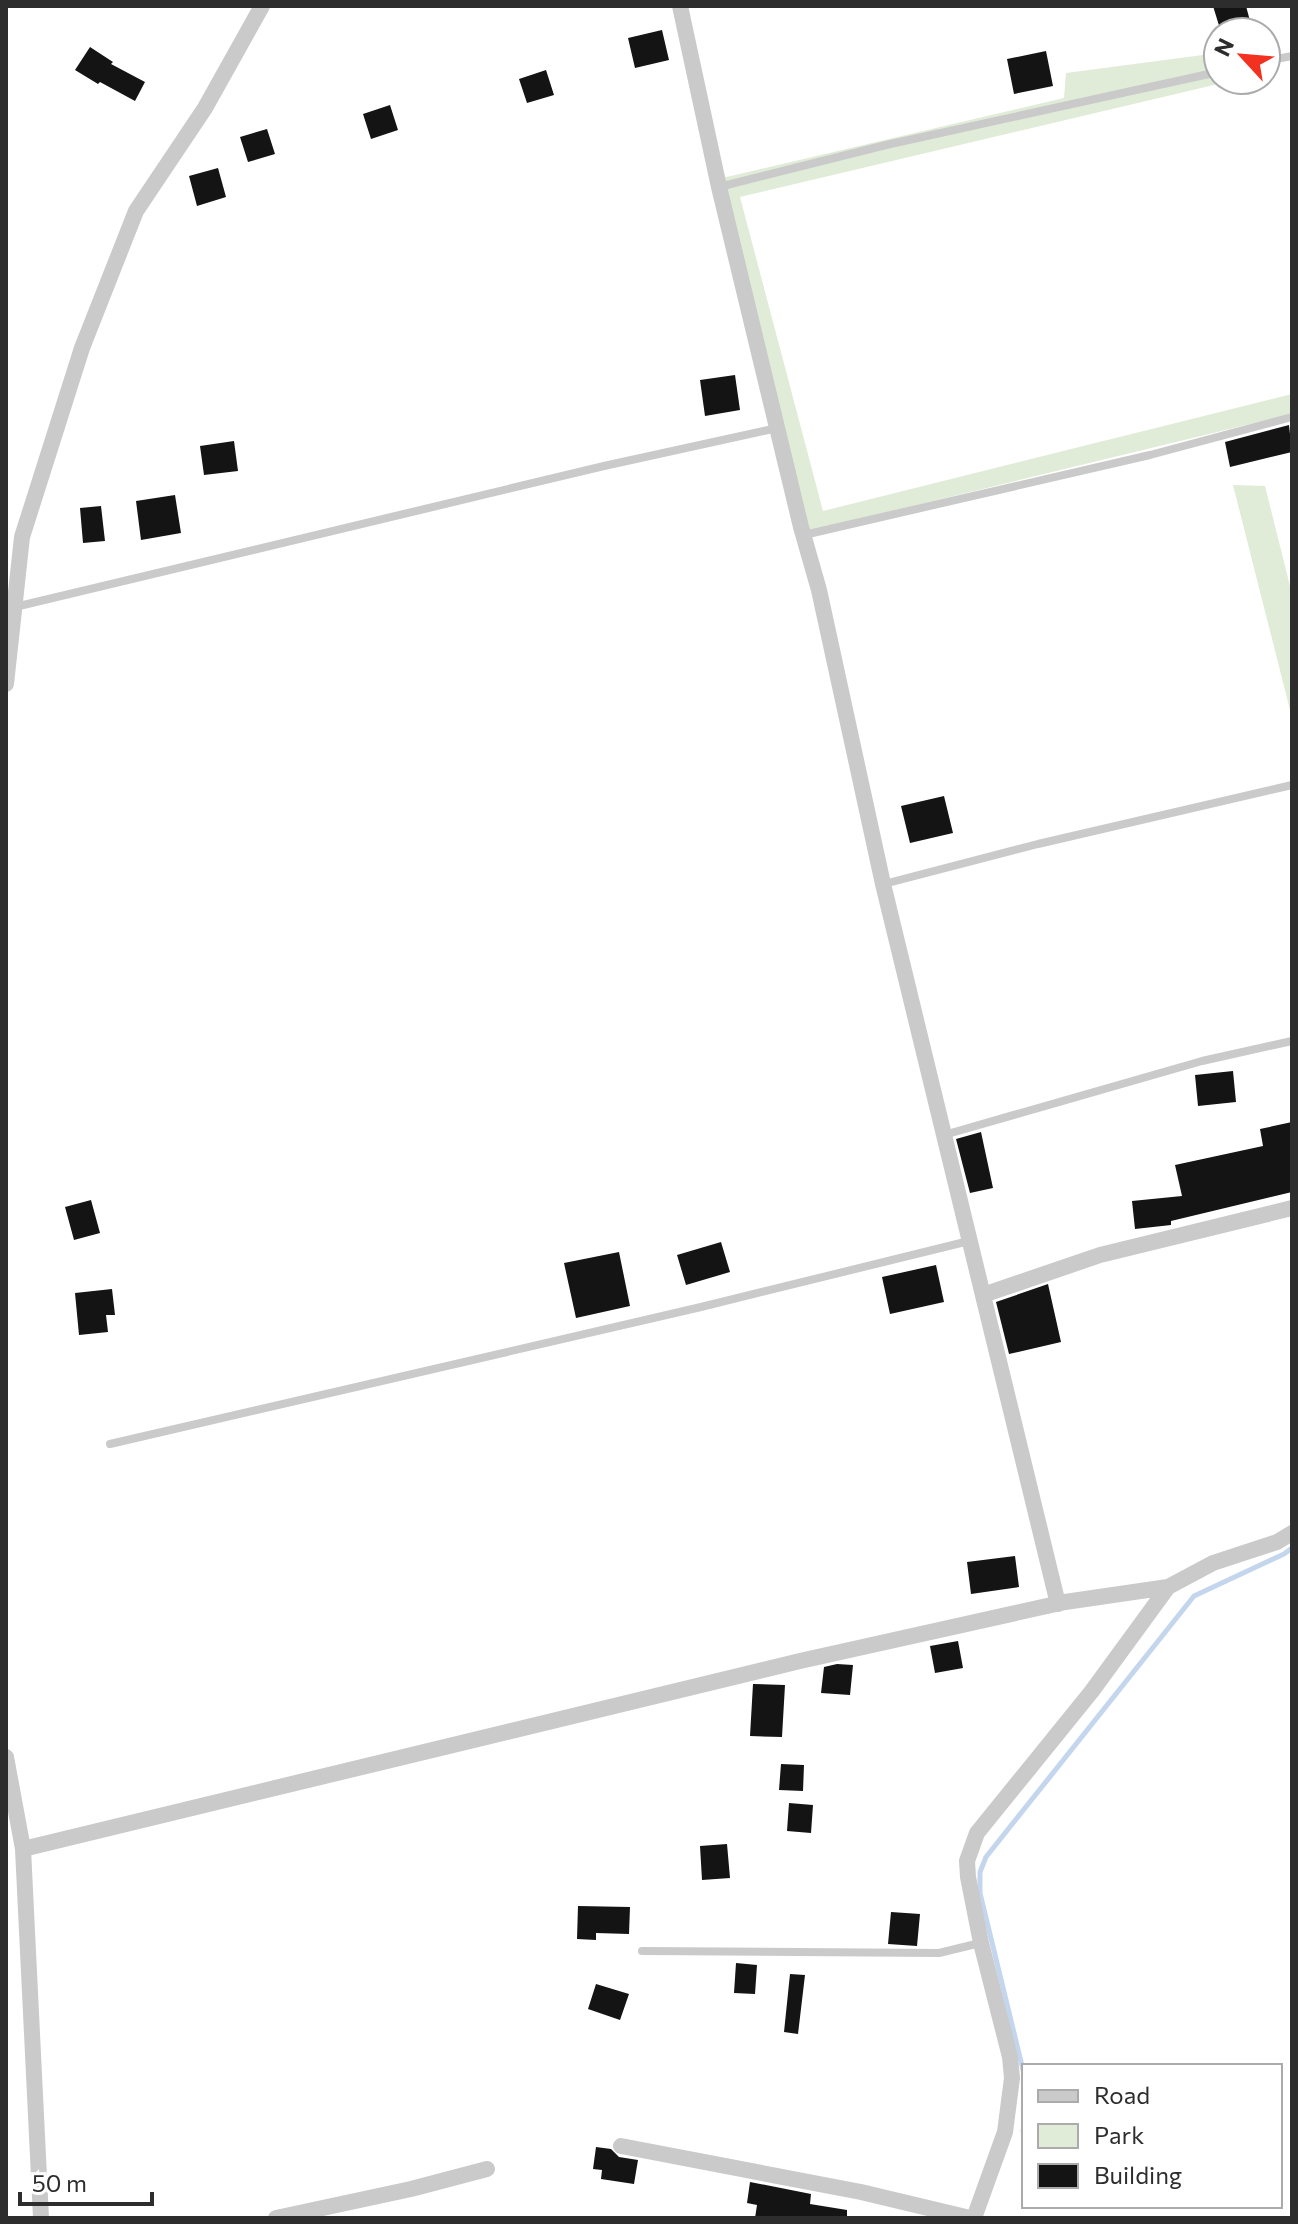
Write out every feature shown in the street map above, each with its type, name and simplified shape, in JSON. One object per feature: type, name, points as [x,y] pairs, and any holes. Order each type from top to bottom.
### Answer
[{"type":"street","points":[[6,684],[25,524],[82,348],[129,225],[145,195],[205,108],[262,6]]},
{"type":"street","points":[[680,6],[719,187],[819,590],[883,884],[1058,1604]]},
{"type":"street","points":[[983,1295],[1100,1255],[1292,1208]]},
{"type":"street","points":[[23,1849],[800,1661],[1058,1604],[1168,1587],[1213,1563],[1277,1542],[1292,1533]]},
{"type":"street","points":[[621,2146],[832,2186],[972,2218],[1005,2132],[1012,2078],[1010,2057],[981,1943],[967,1861],[977,1833],[1092,1691],[1168,1587]]},
{"type":"street","points":[[6,1757],[12,1823],[23,1849],[41,2218]]},
{"type":"street","points":[[276,2218],[487,2169]]},
{"type":"lane","points":[[719,187],[886,145],[1202,76]]},
{"type":"lane","points":[[804,535],[1150,455],[1292,417]]},
{"type":"lane","points":[[15,607],[604,466],[777,428]]},
{"type":"lane","points":[[883,884],[1038,844],[1292,785]]},
{"type":"lane","points":[[944,1135],[1202,1061],[1292,1041]]},
{"type":"lane","points":[[110,1444],[686,1311],[970,1241]]},
{"type":"lane","points":[[642,1951],[939,1953],[981,1943]]},
{"type":"green space","points":[[1202,55],[1202,88],[740,197],[823,511],[1292,394],[1292,414],[805,532],[718,179],[1064,98],[1066,73]]},
{"type":"green space","points":[[1233,485],[1265,486],[1292,594],[1292,718]]},
{"type":"building","points":[[1213,6],[1246,6],[1249,16],[1216,16]]},
{"type":"building","points":[[662,30],[669,60],[635,68],[628,38]]},
{"type":"building","points":[[90,47],[113,62],[111,64],[145,82],[135,101],[75,70]]},
{"type":"building","points":[[1046,51],[1053,86],[1014,94],[1007,59]]},
{"type":"building","points":[[546,70],[554,95],[527,103],[519,79]]},
{"type":"building","points":[[390,105],[398,130],[371,139],[363,114]]},
{"type":"building","points":[[267,129],[275,154],[248,162],[240,137]]},
{"type":"building","points":[[218,168],[226,197],[197,206],[189,176]]},
{"type":"building","points":[[735,375],[740,410],[705,416],[700,380]]},
{"type":"building","points":[[1289,425],[1292,452],[1230,467],[1225,442]]},
{"type":"building","points":[[234,441],[238,471],[204,475],[200,446]]},
{"type":"building","points":[[175,495],[181,533],[141,540],[136,501]]},
{"type":"building","points":[[101,506],[105,541],[83,543],[80,508]]},
{"type":"building","points":[[944,796],[953,833],[910,843],[901,806]]},
{"type":"building","points":[[1233,1071],[1236,1102],[1198,1106],[1195,1075]]},
{"type":"building","points":[[1292,1122],[1292,1192],[1171,1221],[1171,1225],[1135,1229],[1132,1201],[1182,1196],[1175,1165],[1263,1146],[1260,1129]]},
{"type":"building","points":[[981,1132],[993,1188],[970,1193],[956,1139]]},
{"type":"building","points":[[91,1200],[100,1233],[74,1240],[65,1207]]},
{"type":"building","points":[[721,1242],[730,1272],[686,1285],[677,1255]]},
{"type":"building","points":[[619,1252],[630,1306],[576,1318],[564,1263]]},
{"type":"building","points":[[936,1265],[944,1302],[890,1314],[882,1277]]},
{"type":"building","points":[[1048,1284],[1061,1342],[1009,1354],[996,1302]]},
{"type":"building","points":[[112,1289],[115,1315],[106,1315],[108,1332],[79,1335],[75,1293]]},
{"type":"building","points":[[1015,1556],[1019,1587],[971,1594],[967,1562]]},
{"type":"building","points":[[958,1641],[963,1668],[935,1673],[930,1646]]},
{"type":"building","points":[[853,1665],[850,1695],[821,1693],[824,1667]]},
{"type":"building","points":[[753,1684],[785,1685],[782,1737],[750,1736]]},
{"type":"building","points":[[781,1764],[804,1765],[803,1791],[779,1790]]},
{"type":"building","points":[[789,1803],[813,1805],[811,1833],[787,1831]]},
{"type":"building","points":[[727,1844],[730,1878],[702,1880],[700,1846]]},
{"type":"building","points":[[578,1906],[630,1907],[629,1934],[596,1933],[596,1940],[577,1939]]},
{"type":"building","points":[[891,1912],[920,1914],[917,1946],[888,1944]]},
{"type":"building","points":[[736,1963],[757,1965],[755,1994],[734,1993]]},
{"type":"building","points":[[790,1974],[805,1975],[798,2034],[784,2032]]},
{"type":"building","points":[[596,1984],[629,1994],[620,2020],[588,2009]]},
{"type":"building","points":[[596,2147],[611,2149],[619,2157],[638,2160],[634,2184],[601,2179],[602,2170],[593,2169]]},
{"type":"building","points":[[750,2182],[811,2194],[810,2204],[847,2210],[847,2218],[755,2218],[757,2205],[747,2203]]},
{"type":"waterway","points":[[1022,2066],[980,1893],[980,1872],[986,1857],[1194,1596],[1292,1548]]}]
